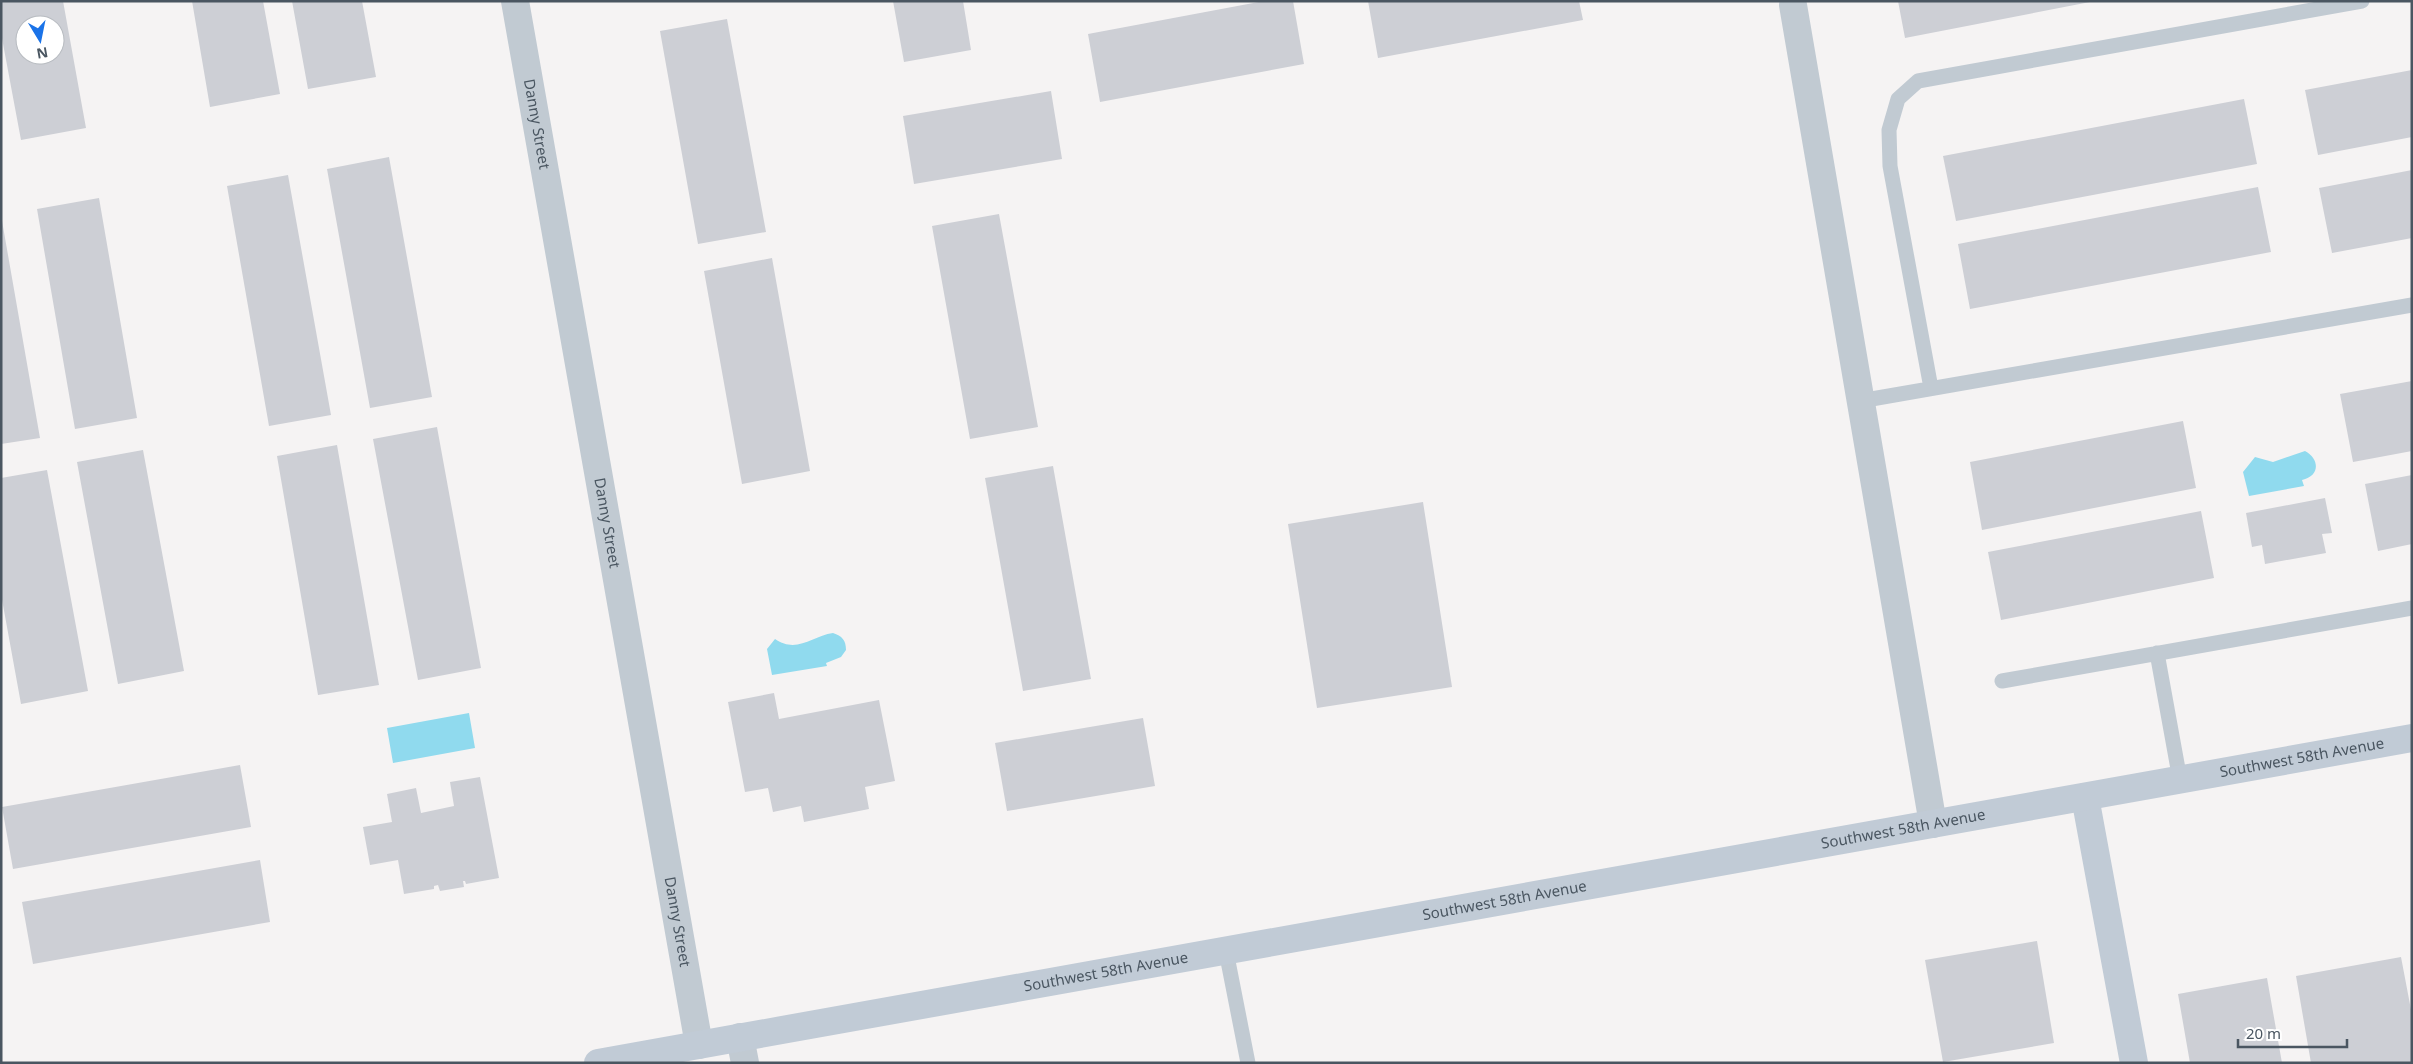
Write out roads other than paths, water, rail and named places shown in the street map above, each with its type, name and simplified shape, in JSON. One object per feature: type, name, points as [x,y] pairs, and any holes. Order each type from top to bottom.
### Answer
[{"type":"main road","name":"Southwest 58th Avenue","points":[[598,1063],[699,1045],[743,1050],[1226,951],[2412,738]]},
{"type":"main road","points":[[2085,797],[2134,1063]]},
{"type":"street","name":"Danny Street","points":[[515,1],[699,1045]]},
{"type":"street","points":[[1795,3],[1860,401],[1933,824]]},
{"type":"lane","points":[[1931,388],[1890,166],[1889,130],[1898,98],[1918,81],[2362,1]]},
{"type":"lane","points":[[1860,401],[2412,305]]},
{"type":"lane","points":[[2002,681],[2412,608]]},
{"type":"lane","points":[[2157,653],[2180,780]]},
{"type":"lane","points":[[1226,951],[1248,1063]]},
{"type":"water","points":[[2305,451],[2313,458],[2316,467],[2312,475],[2302,480],[2304,486],[2249,496],[2243,472],[2255,457],[2273,462]]},
{"type":"water","points":[[833,633],[841,637],[845,644],[846,650],[841,657],[826,663],[827,666],[772,675],[767,649],[775,639],[790,645],[804,643]]},
{"type":"water","points":[[469,713],[475,748],[393,763],[387,728]]}]
